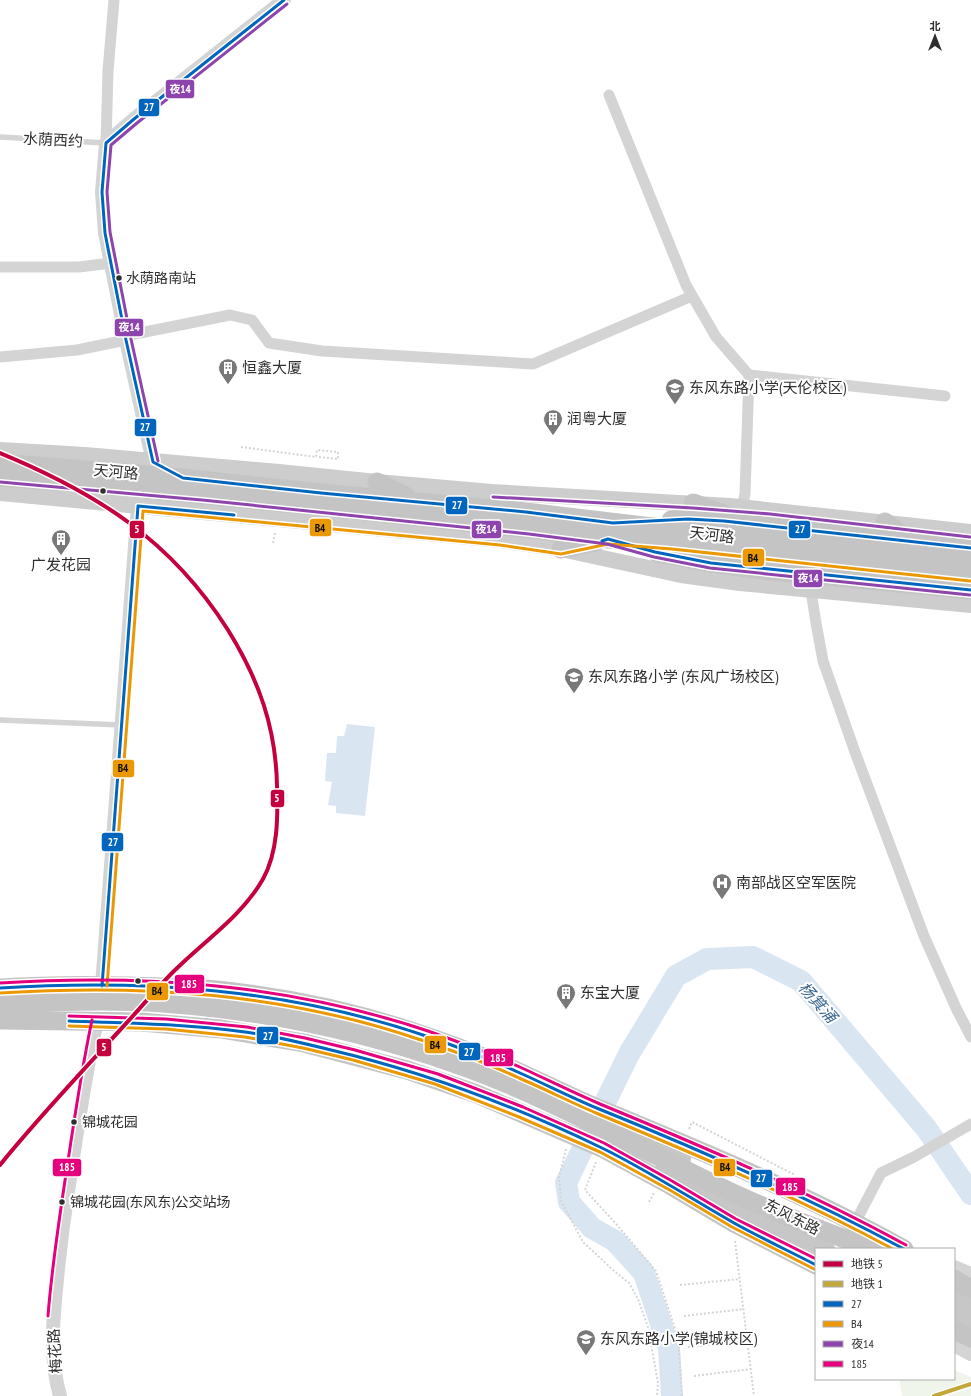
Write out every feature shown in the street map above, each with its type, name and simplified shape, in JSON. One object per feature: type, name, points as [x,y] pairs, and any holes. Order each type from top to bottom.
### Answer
[{"type":"highway","points":[[153,462],[183,478]]},
{"type":"highway","name":"天河路","points":[[0,463],[183,478],[420,502],[611,531],[672,544],[906,555],[971,562]]},
{"type":"highway","name":"天河路","points":[[0,477],[106,486],[530,529],[611,531]]},
{"type":"highway","points":[[377,482],[420,502]]},
{"type":"highway","points":[[693,502],[906,555],[971,548]]},
{"type":"highway","points":[[561,549],[611,531],[688,519],[746,515]]},
{"type":"highway","points":[[885,522],[906,555]]},
{"type":"highway","points":[[611,531],[655,552],[689,560],[811,583],[971,590]]},
{"type":"highway","name":"天河路","points":[[906,555],[971,576]]},
{"type":"highway","name":"东风东路","points":[[0,988],[102,986],[184,988],[222,991],[302,1003],[362,1017],[407,1030],[464,1050],[534,1079],[598,1109]]},
{"type":"highway","points":[[0,1003],[116,1001],[216,1008],[258,1013],[310,1023],[390,1042],[460,1065],[531,1094],[744,1199],[805,1225],[900,1248]]},
{"type":"highway","name":"东风东路","points":[[0,1020],[97,1021],[166,1024],[221,1029],[269,1036],[347,1054],[437,1079],[477,1094],[602,1148]]},
{"type":"highway","points":[[598,1109],[768,1180],[855,1223],[876,1242]]},
{"type":"highway","points":[[602,1148],[670,1185],[699,1204],[740,1227],[813,1264]]},
{"type":"highway","points":[[957,1292],[971,1285]]},
{"type":"highway","points":[[955,1330],[971,1338]]},
{"type":"main road","points":[[0,450],[86,455],[547,496],[693,502]]},
{"type":"main road","points":[[0,493],[501,540],[561,549],[681,575],[740,583],[811,583],[971,605]]},
{"type":"main road","points":[[746,515],[885,522],[971,532]]},
{"type":"main road","name":"东风东路","points":[[598,1109],[714,1177],[855,1248]]},
{"type":"main road","name":"东风东路","points":[[602,1148],[697,1188],[824,1248]]},
{"type":"main road","points":[[957,1292],[971,1305]]},
{"type":"main road","points":[[957,1292],[971,1321]]},
{"type":"street","points":[[114,0],[108,71],[106,143],[102,192],[103,213],[125,338],[153,462]]},
{"type":"street","points":[[106,143],[284,0]]},
{"type":"street","points":[[608,95],[686,286],[716,337],[749,375],[745,494],[746,515]]},
{"type":"street","points":[[0,267],[79,267],[111,263]]},
{"type":"street","points":[[0,357],[77,350],[230,315],[252,320],[269,343],[314,350],[533,364],[692,296]]},
{"type":"street","points":[[749,375],[945,396]]},
{"type":"street","points":[[102,986],[138,506]]},
{"type":"street","points":[[811,583],[823,661],[855,752],[924,936],[956,1008],[971,1037]]},
{"type":"street","name":"梅花路","points":[[60,1396],[54,1361],[53,1339],[55,1296],[65,1206],[78,1121],[97,1021]]},
{"type":"street","points":[[855,1223],[881,1173],[948,1138],[971,1124]]},
{"type":"street","points":[[876,1242],[907,1248]]},
{"type":"street","points":[[955,1267],[971,1274]]},
{"type":"street","points":[[955,1346],[971,1354]]},
{"type":"lane","name":"水荫西约","points":[[0,137],[106,143]]},
{"type":"lane","points":[[0,720],[122,725]]},
{"type":"path","points":[[241,446],[316,457],[317,450],[338,452],[338,459],[319,457]]},
{"type":"path","points":[[273,543],[276,528]]},
{"type":"path","points":[[692,1122],[798,1177]]},
{"type":"path","points":[[570,1134],[560,1177],[561,1201],[583,1242],[629,1283],[638,1299],[648,1327],[658,1383],[657,1396]]},
{"type":"path","points":[[602,1148],[585,1190],[656,1271],[678,1338],[682,1396]]},
{"type":"path","points":[[735,1241],[754,1396]]},
{"type":"path","points":[[680,1285],[740,1279]]},
{"type":"path","points":[[684,1316],[744,1309]]},
{"type":"path","points":[[688,1347],[748,1341]]},
{"type":"path","points":[[694,1376],[751,1369]]},
{"type":"shaded area","points":[[347,724],[375,727],[365,816],[336,813],[336,806],[328,805],[332,782],[325,781],[327,753],[336,753],[337,736],[344,736]]},
{"type":"shaded area","points":[[955,1370],[971,1377],[971,1396],[902,1396],[899,1380],[955,1380]]},
{"type":"waterway","name":"杨箕涌","points":[[592,1129],[629,1054],[676,976],[707,959],[753,957],[801,981],[926,1128],[971,1194]]},
{"type":"waterway","name":"杨箕涌","points":[[583,1148],[566,1183],[569,1202],[592,1228],[615,1241],[644,1273],[669,1348],[672,1396]]},
{"type":"metro line","name":"5","points":[[0,453],[69,485],[100,503],[129,523],[156,545],[182,570],[206,598],[228,630],[249,667],[257,686],[269,724],[276,765],[277,786],[276,834],[272,857],[263,879],[254,892],[234,916],[174,971],[160,986],[44,1113],[0,1165]]},
{"type":"metro line","name":"1","points":[[934,1396],[971,1384]]},
{"type":"transit line","name":"27","points":[[284,0],[106,143],[102,192],[105,233],[126,340],[153,462],[183,478],[321,493],[526,512],[613,523],[688,519],[724,521],[971,548]]},
{"type":"transit line","name":"夜14","points":[[158,461],[131,339],[110,232],[107,192],[111,145],[287,4]]},
{"type":"transit line","name":"夜14","points":[[0,482],[202,500],[529,534],[607,544],[654,557],[710,568],[970,595]]},
{"type":"transit line","name":"夜14","points":[[493,497],[693,508],[770,514],[970,537]]},
{"type":"transit line","name":"27","points":[[102,986],[138,506],[234,515]]},
{"type":"transit line","name":"B4","points":[[107,986],[143,511],[500,545],[561,554],[608,544],[672,549],[970,581]]},
{"type":"transit line","name":"27","points":[[602,541],[608,539],[655,552],[711,563],[971,590]]},
{"type":"transit line","name":"185","points":[[0,983],[109,980],[216,986],[323,1002],[375,1015],[428,1031],[475,1048],[510,1063],[590,1100],[755,1170],[831,1206],[906,1245]]},
{"type":"transit line","name":"27","points":[[0,988],[109,985],[216,991],[322,1007],[374,1020],[426,1036],[497,1063],[589,1105],[677,1141],[791,1192],[902,1248]]},
{"type":"transit line","name":"B4","points":[[0,993],[107,990],[213,996],[266,1002],[369,1024],[433,1044],[495,1067],[586,1109],[746,1177],[891,1248]]},
{"type":"transit line","name":"185","points":[[69,1016],[166,1019],[247,1027],[305,1038],[355,1050],[438,1074],[523,1107],[604,1143],[736,1219],[815,1258]]},
{"type":"transit line","name":"185","points":[[48,1316],[62,1200],[79,1090],[92,1020]]},
{"type":"transit line","name":"27","points":[[69,1021],[135,1023],[223,1029],[256,1034],[299,1042],[366,1059],[435,1080],[503,1104],[602,1148],[754,1234],[815,1264]]},
{"type":"transit line","name":"B4","points":[[69,1026],[166,1029],[245,1037],[303,1048],[353,1060],[435,1084],[519,1117],[600,1152],[668,1189],[732,1227],[814,1269]]},
{"type":"place","name":"水荫路南站","points":[[119,278]]},
{"type":"place","name":"恒鑫大厦","points":[[228,385]]},
{"type":"place","name":"东风东路小学(天伦校区)","points":[[675,405]]},
{"type":"place","name":"润粤大厦","points":[[553,436]]},
{"type":"place","name":"广发花园","points":[[61,556]]},
{"type":"place","name":"东风东路小学 (东风广场校区)","points":[[574,694]]},
{"type":"place","name":"南部战区空军医院","points":[[722,900]]},
{"type":"place","name":"东宝大厦","points":[[566,1010]]},
{"type":"place","name":"锦城花园","points":[[74,1122]]},
{"type":"place","name":"锦城花园(东风东)公交站场","points":[[62,1202]]},
{"type":"place","name":"东风东路小学(锦城校区)","points":[[586,1356]]}]
